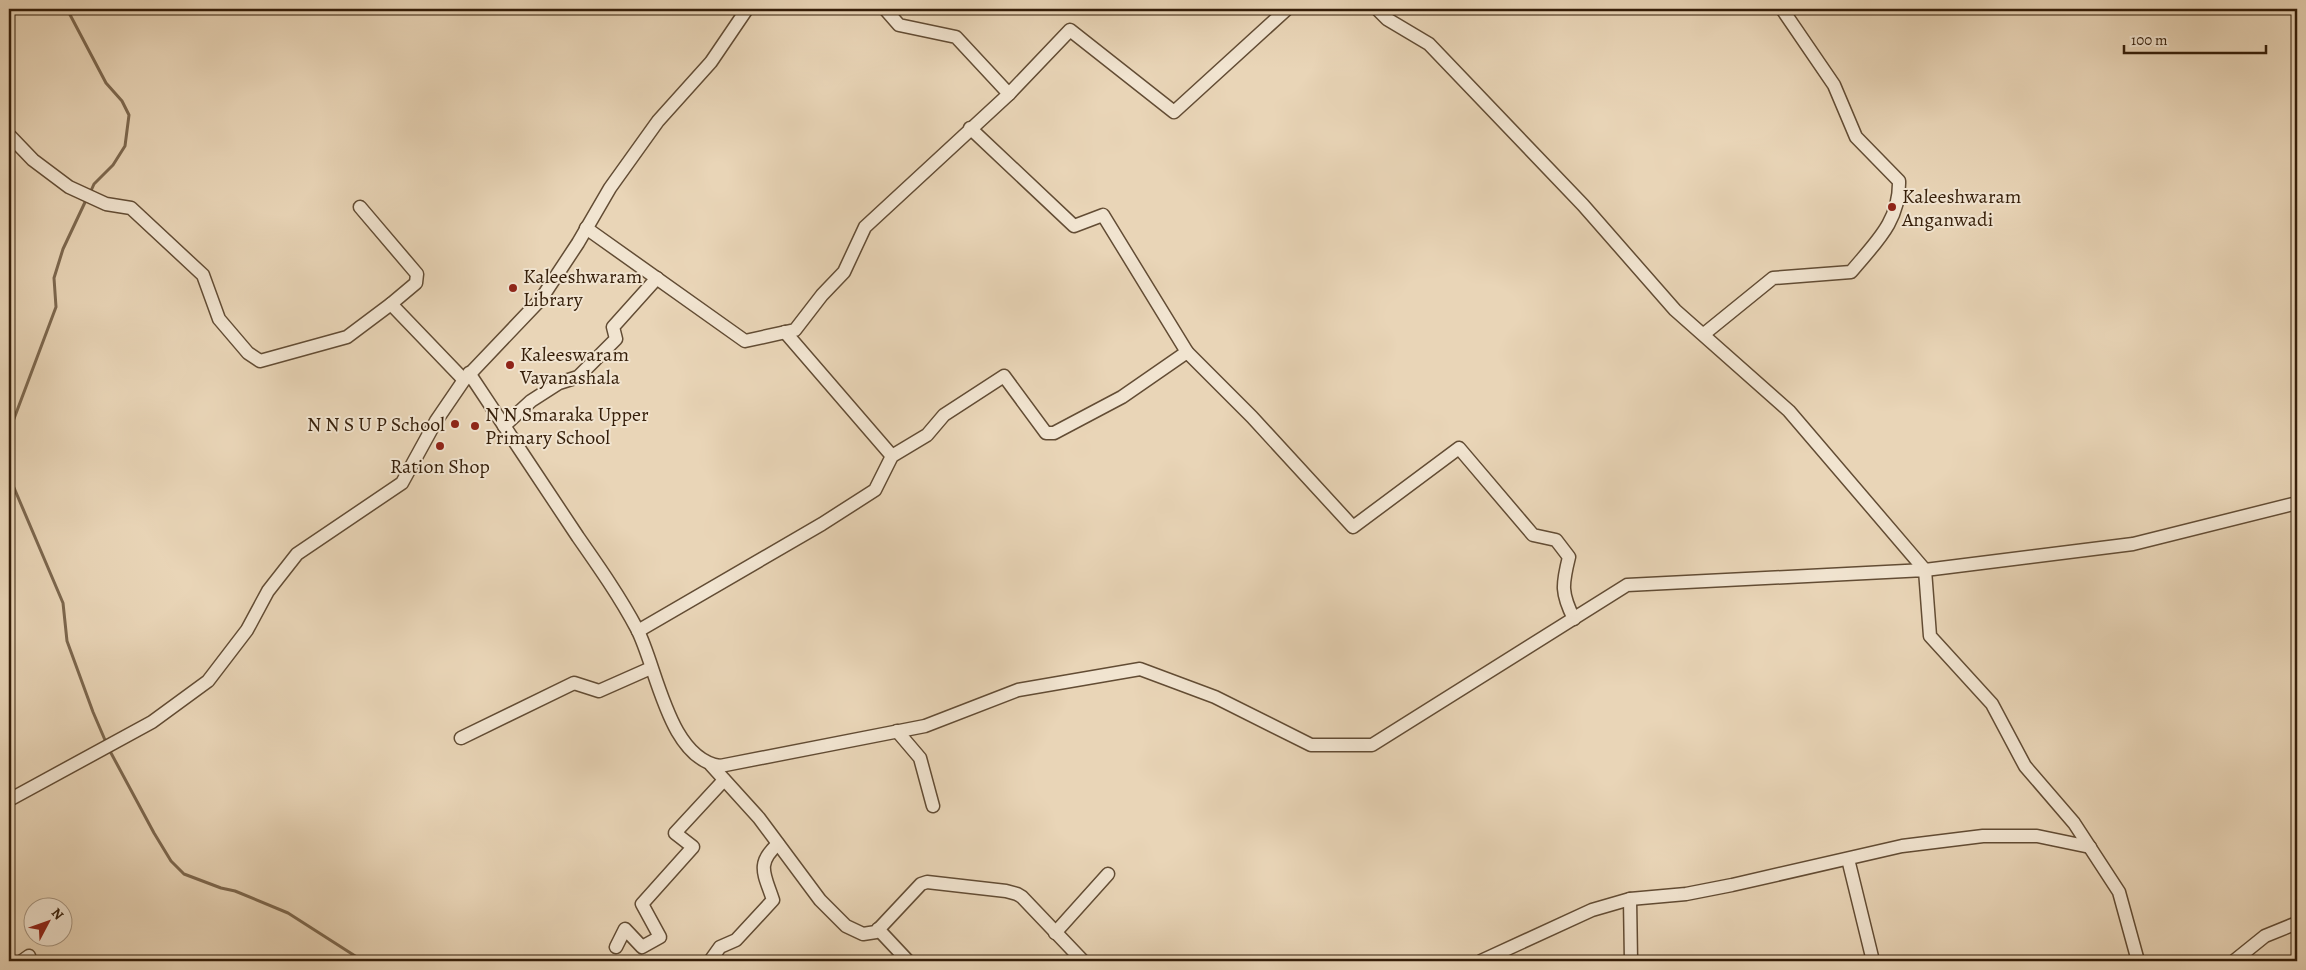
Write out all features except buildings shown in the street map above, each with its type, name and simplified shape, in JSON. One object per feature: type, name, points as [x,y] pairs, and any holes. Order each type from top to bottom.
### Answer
[{"type":"street","points":[[9,800],[152,722],[208,681],[247,630],[268,591],[297,554],[402,483],[436,421],[467,377],[541,299],[610,188],[658,121],[711,62],[747,9]]},
{"type":"street","points":[[885,9],[899,25],[956,37],[1009,94]]},
{"type":"street","points":[[586,228],[745,341],[795,330],[822,295],[844,272],[865,227],[1009,94],[1070,30],[1174,112],[1287,9]]},
{"type":"street","points":[[1377,9],[1387,19],[1429,44],[1583,205],[1675,310],[1789,411],[1924,570],[1930,636],[1992,704],[2025,766],[2074,823],[2119,892],[2138,961]]},
{"type":"street","points":[[1704,334],[1774,278],[1851,272],[1890,225],[1900,198],[1899,181],[1856,137],[1834,85],[1782,9]]},
{"type":"street","points":[[970,128],[1074,226],[1103,216],[1187,352],[1252,417],[1353,527],[1460,448],[1533,535],[1556,540],[1569,557],[1564,578],[1564,598],[1574,619]]},
{"type":"street","points":[[9,135],[33,160],[69,187],[106,204],[131,208],[203,275],[219,319],[248,353],[260,361],[346,336],[392,304],[416,283],[417,274],[360,207]]},
{"type":"street","points":[[504,426],[538,396],[559,383],[578,377],[616,339],[613,327],[658,278]]},
{"type":"street","points":[[392,304],[467,377],[504,426],[602,572],[638,631],[663,705],[692,751],[711,765],[759,818],[800,875],[835,917],[846,926],[863,934],[876,932],[921,884],[930,882],[1006,891],[1022,897],[1083,961]]},
{"type":"street","points":[[785,332],[892,456]]},
{"type":"street","points":[[638,631],[822,524],[875,490],[892,456],[927,436],[944,415],[1004,376],[1046,433],[1054,433],[1122,397],[1187,352]]},
{"type":"street","points":[[711,765],[720,766],[925,726],[1018,690],[1140,669],[1215,697],[1311,745],[1372,745],[1627,585],[1924,570],[2133,544],[2297,503]]},
{"type":"street","points":[[461,738],[574,683],[599,691],[651,668]]},
{"type":"street","points":[[897,731],[920,758],[933,806]]},
{"type":"street","points":[[616,948],[625,929],[642,947],[660,937],[642,904],[693,846],[674,833],[724,780]]},
{"type":"street","points":[[1480,961],[1592,910],[1630,899],[1695,892],[1776,876],[1902,846],[1983,836],[2037,836],[2090,847]]},
{"type":"street","points":[[710,961],[720,947],[736,940],[773,900],[762,867],[767,853],[778,844]]},
{"type":"street","points":[[1848,858],[1873,961]]},
{"type":"street","points":[[1055,933],[1108,874]]},
{"type":"street","points":[[1630,899],[1631,961]]},
{"type":"street","points":[[2234,961],[2265,936],[2297,923]]},
{"type":"street","points":[[878,929],[908,961]]},
{"type":"waterway","points":[[67,9],[106,83],[122,101],[129,115],[125,146],[113,165],[94,184],[90,193]]},
{"type":"waterway","points":[[9,432],[56,307],[54,278],[63,249],[87,198]]},
{"type":"waterway","points":[[9,476],[63,603],[67,641],[105,740]]},
{"type":"waterway","points":[[111,753],[154,833],[171,861],[184,874],[221,888],[235,891],[288,913],[363,961]]},
{"type":"place","name":"Kaleeshwaram Anganwadi","points":[[1892,207]]},
{"type":"place","name":"Kaleeshwaram Library","points":[[513,288]]},
{"type":"place","name":"Kaleeswaram Vayanashala","points":[[510,365]]},
{"type":"place","name":"N N S U P School","points":[[455,424]]},
{"type":"place","name":"N N Smaraka Upper Primary School","points":[[475,426]]},
{"type":"place","name":"Ration Shop","points":[[440,446]]}]
